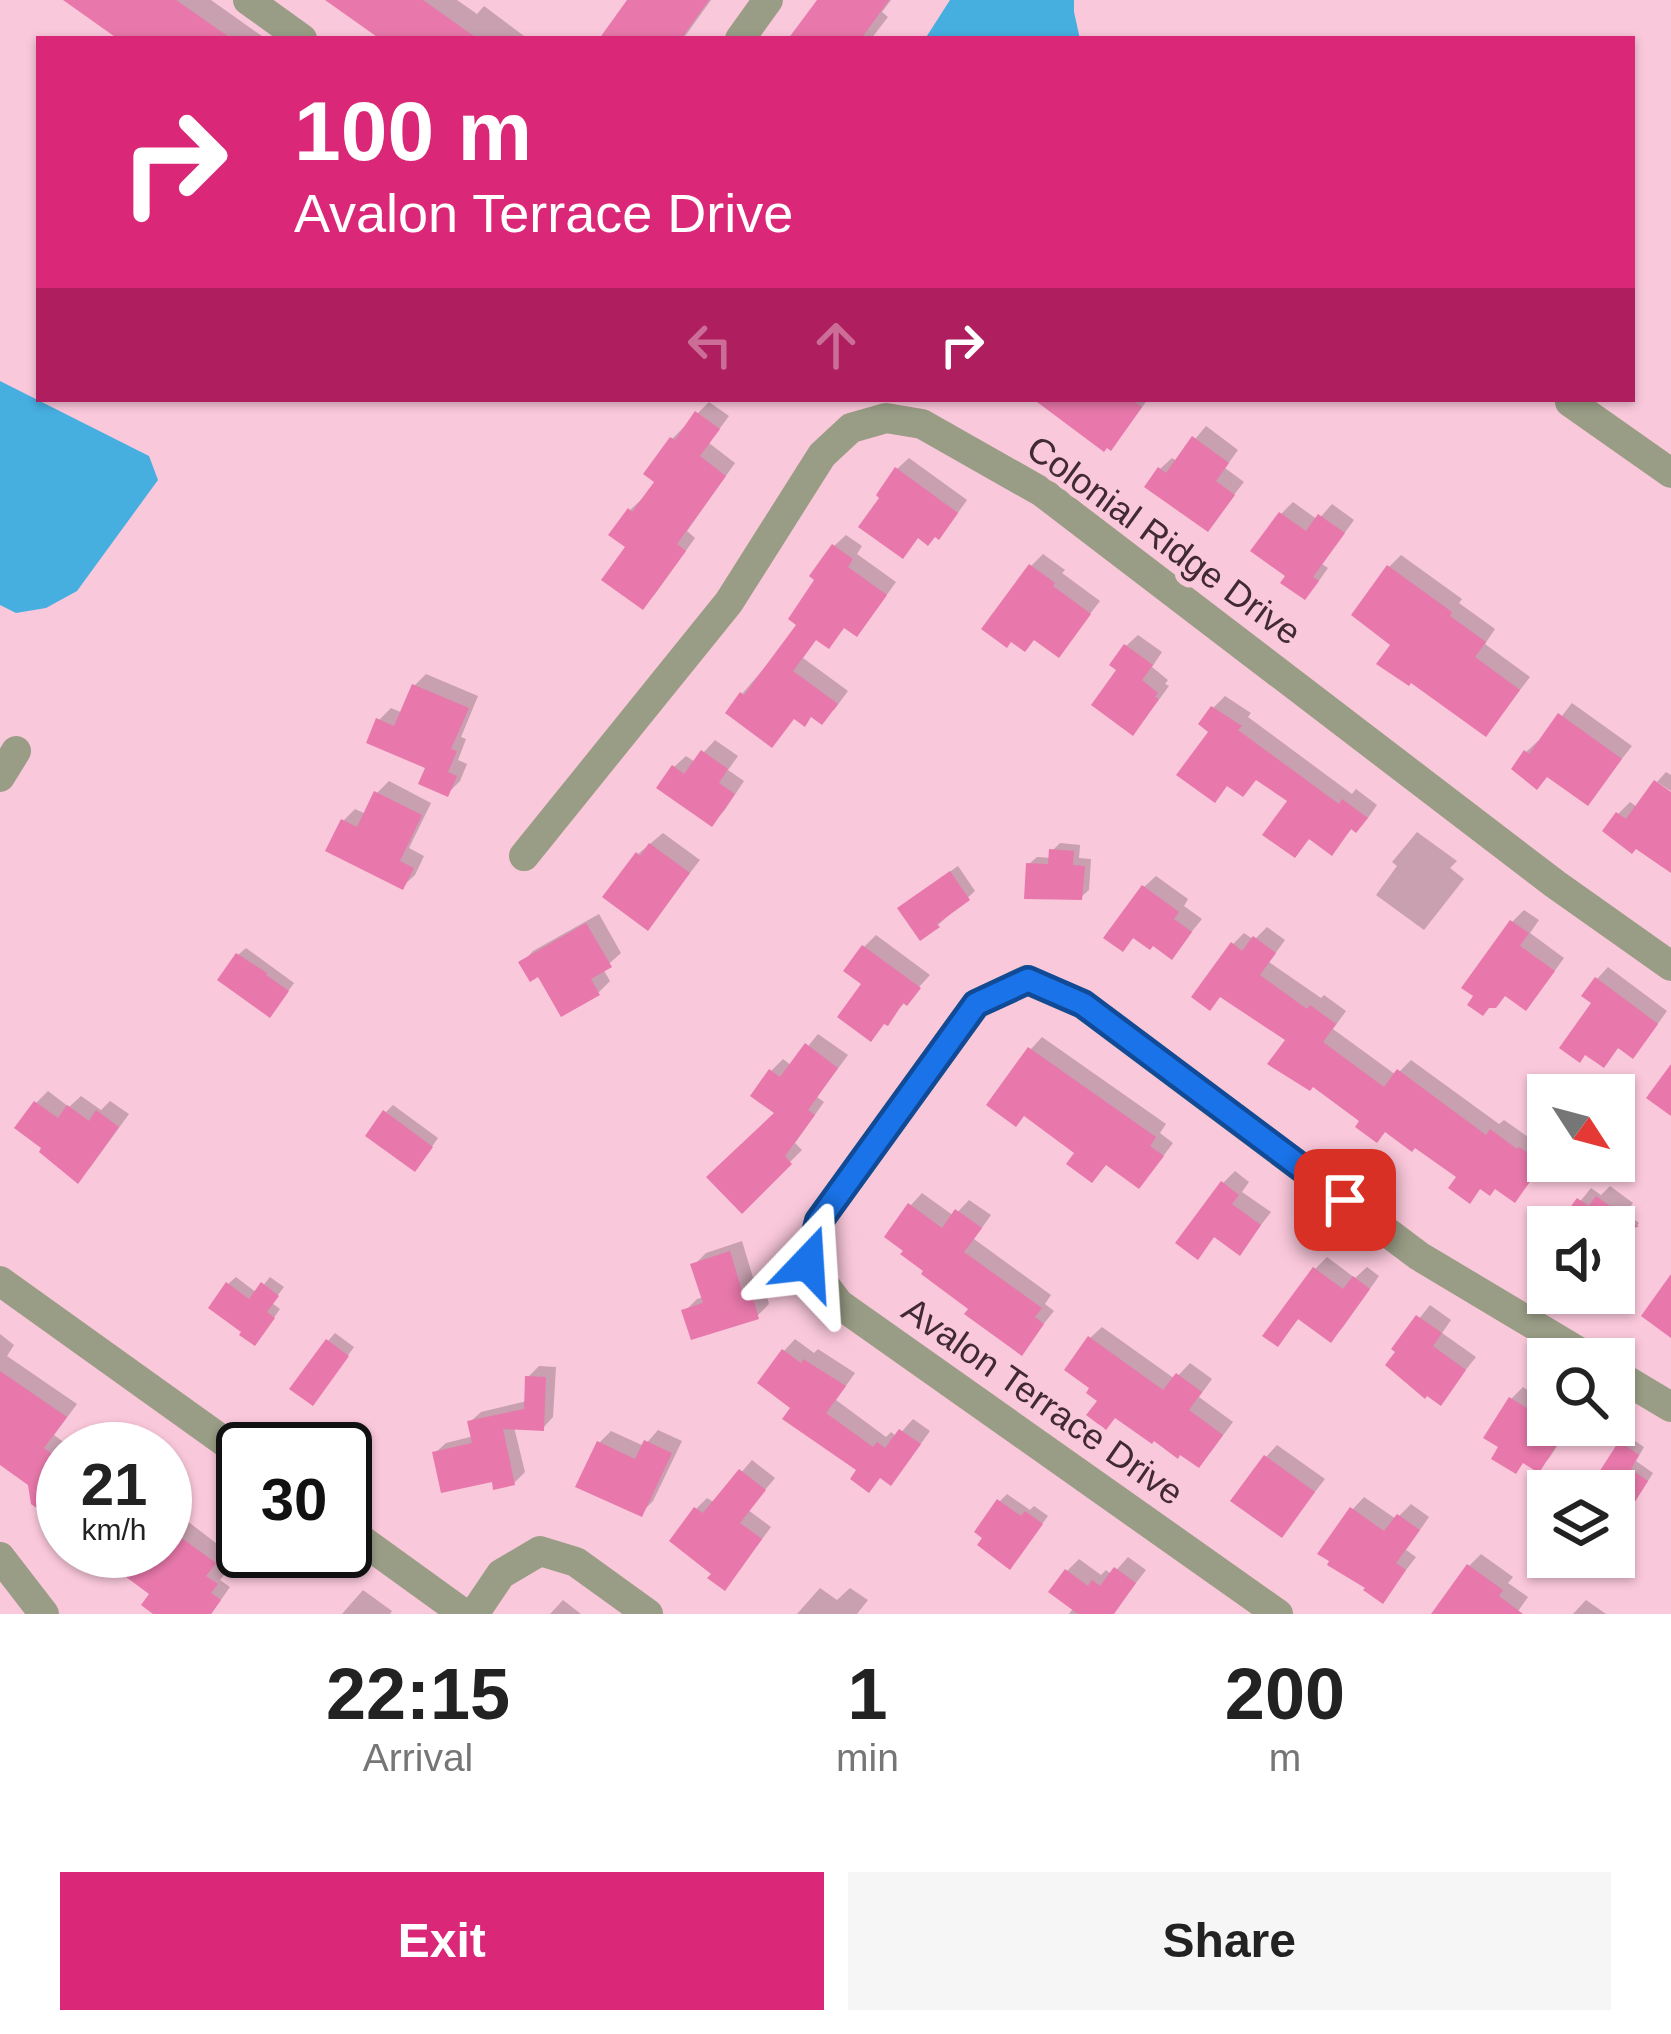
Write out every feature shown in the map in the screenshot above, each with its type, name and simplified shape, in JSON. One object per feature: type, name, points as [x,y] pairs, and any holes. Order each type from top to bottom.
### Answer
[{"type":"street","points":[[248,0],[298,36]]},
{"type":"street","points":[[742,36],[768,0]]},
{"type":"street","points":[[1570,402],[1671,473]]},
{"type":"street","name":"Colonial Ridge Drive","points":[[524,856],[729,602],[822,455],[851,428],[886,418],[922,424],[1042,492],[1555,884],[1671,966]]},
{"type":"street","name":"Avalon Terrace Drive","points":[[1278,1614],[839,1304],[808,1263],[819,1221],[976,1004],[1028,980],[1083,1004],[1419,1256],[1556,1338]]},
{"type":"street","points":[[0,1282],[216,1436]]},
{"type":"street","points":[[1635,1386],[1671,1407]]},
{"type":"street","points":[[372,1548],[464,1614]]},
{"type":"street","points":[[475,1614],[501,1574],[540,1551],[576,1562],[648,1614]]},
{"type":"street","points":[[0,1557],[44,1614]]},
{"type":"water","points":[[950,0],[1074,0],[1079,36],[927,36]]},
{"type":"water","points":[[0,381],[149,456],[158,480],[77,591],[46,608],[16,613],[0,605]]},
{"type":"building","points":[[63,0],[176,0],[228,36],[114,36]]},
{"type":"building","points":[[325,0],[423,0],[474,36],[376,36]]},
{"type":"building","points":[[627,0],[709,0],[683,36],[601,36]]},
{"type":"building","points":[[817,0],[889,0],[863,36],[790,36]]},
{"type":"building","points":[[1037,402],[1135,402],[1142,407],[1111,451],[1104,452]]},
{"type":"building","points":[[695,411],[720,429],[700,456],[726,476],[677,544],[686,551],[643,610],[601,580],[625,547],[608,535],[654,482],[643,474]]},
{"type":"building","points":[[1192,436],[1229,463],[1216,481],[1235,495],[1208,532],[1144,487],[1158,467],[1166,473]]},
{"type":"building","points":[[895,467],[958,513],[939,540],[935,537],[928,546],[918,538],[903,559],[858,527]]},
{"type":"building","points":[[1279,512],[1306,531],[1318,514],[1345,533],[1313,577],[1319,581],[1305,600],[1280,583],[1285,576],[1250,551]]},
{"type":"building","points":[[832,544],[853,559],[848,567],[887,595],[857,637],[844,628],[829,649],[816,640],[793,671],[838,704],[822,725],[811,717],[805,727],[794,719],[772,748],[725,713],[796,625],[788,619],[814,580],[809,576]]},
{"type":"building","points":[[1029,564],[1091,614],[1059,658],[1034,640],[1025,652],[1011,642],[1007,648],[981,629]]},
{"type":"building","points":[[1387,565],[1486,642],[1475,657],[1520,690],[1486,737],[1376,664],[1390,645],[1351,615]]},
{"type":"building","points":[[1124,644],[1153,665],[1142,680],[1159,699],[1133,736],[1091,705],[1116,670],[1109,665]]},
{"type":"building","points":[[412,684],[469,708],[451,749],[457,751],[448,772],[457,776],[448,797],[418,784],[425,768],[366,743],[376,718],[394,726]]},
{"type":"building","points":[[1211,706],[1339,804],[1342,799],[1368,818],[1356,833],[1351,829],[1332,856],[1309,839],[1295,858],[1262,835],[1287,801],[1256,780],[1243,797],[1227,786],[1215,803],[1176,775],[1208,732],[1198,724]]},
{"type":"building","points":[[1558,713],[1622,759],[1588,806],[1547,777],[1537,790],[1511,769],[1524,750],[1529,754]]},
{"type":"building","points":[[701,750],[728,769],[719,783],[735,794],[712,827],[656,788],[672,765],[684,774]]},
{"type":"building","points":[[1654,780],[1671,792],[1671,873],[1636,849],[1632,854],[1602,831],[1616,812],[1626,819]]},
{"type":"building","points":[[374,791],[422,815],[400,861],[414,868],[403,890],[325,851],[341,819],[357,827]]},
{"type":"building","points":[[649,843],[690,873],[648,931],[602,897],[636,852],[640,856]]},
{"type":"building","points":[[1049,849],[1074,851],[1073,865],[1085,866],[1082,900],[1024,899],[1026,863],[1048,864]]},
{"type":"building","points":[[950,871],[970,900],[920,941],[897,908]]},
{"type":"building","points":[[1142,885],[1179,912],[1174,919],[1192,932],[1172,960],[1133,938],[1123,952],[1103,938]]},
{"type":"building","points":[[1510,920],[1529,933],[1520,946],[1555,971],[1526,1011],[1505,996],[1483,1016],[1467,1005],[1473,996],[1461,988]]},
{"type":"building","points":[[586,923],[612,967],[591,979],[600,995],[561,1017],[538,977],[530,982],[518,962]]},
{"type":"building","points":[[1253,936],[1276,953],[1260,975],[1336,1024],[1323,1042],[1384,1087],[1397,1069],[1486,1135],[1490,1129],[1527,1152],[1530,1182],[1515,1203],[1495,1189],[1490,1196],[1480,1189],[1470,1204],[1448,1188],[1456,1177],[1415,1148],[1412,1152],[1385,1132],[1377,1143],[1355,1127],[1359,1121],[1313,1087],[1310,1091],[1267,1064],[1285,1040],[1220,997],[1210,1011],[1191,997],[1231,942],[1242,951]]},
{"type":"building","points":[[862,945],[921,988],[871,1042],[837,1017],[861,984],[843,971]]},
{"type":"building","points":[[236,953],[289,991],[270,1018],[217,980]]},
{"type":"building","points":[[1595,977],[1658,1024],[1633,1059],[1618,1048],[1604,1068],[1585,1055],[1580,1063],[1559,1048],[1591,1003],[1581,996]]},
{"type":"building","points":[[805,1043],[838,1068],[808,1110],[815,1115],[785,1156],[792,1164],[742,1214],[706,1177],[774,1113],[750,1096],[769,1069],[780,1077]]},
{"type":"building","points":[[1028,1047],[1156,1137],[1150,1146],[1164,1156],[1139,1189],[1106,1165],[1092,1183],[1066,1164],[1074,1153],[1024,1116],[1016,1127],[986,1105]]},
{"type":"building","points":[[1671,1064],[1671,1116],[1646,1098]]},
{"type":"building","points":[[34,1101],[58,1118],[67,1105],[89,1121],[96,1110],[119,1127],[78,1184],[14,1128]]},
{"type":"building","points":[[383,1110],[433,1147],[415,1172],[365,1136]]},
{"type":"building","points":[[1221,1181],[1239,1195],[1232,1204],[1261,1225],[1240,1256],[1214,1237],[1198,1260],[1175,1243]]},
{"type":"building","points":[[1596,1196],[1610,1206],[1589,1206]]},
{"type":"building","points":[[908,1203],[942,1228],[955,1209],[982,1228],[964,1252],[1042,1308],[1035,1317],[1044,1324],[1022,1356],[964,1314],[968,1309],[921,1274],[884,1237]]},
{"type":"building","points":[[730,1251],[745,1301],[753,1298],[759,1319],[691,1340],[681,1310],[703,1303],[690,1264]]},
{"type":"building","points":[[1313,1267],[1343,1289],[1353,1276],[1370,1289],[1331,1343],[1298,1319],[1278,1347],[1262,1336]]},
{"type":"building","points":[[1671,1274],[1671,1338],[1641,1316]]},
{"type":"building","points":[[226,1282],[249,1299],[261,1282],[279,1296],[267,1312],[275,1318],[255,1346],[208,1308]]},
{"type":"building","points":[[1416,1315],[1442,1333],[1433,1346],[1466,1370],[1441,1406],[1425,1399],[1385,1365]]},
{"type":"building","points":[[1088,1336],[1163,1390],[1176,1373],[1202,1392],[1189,1410],[1223,1435],[1199,1468],[1115,1418],[1106,1430],[1086,1415],[1097,1401],[1086,1393],[1089,1388],[1064,1370]]},
{"type":"building","points":[[326,1339],[349,1356],[313,1406],[289,1389]]},
{"type":"building","points":[[782,1349],[846,1386],[826,1413],[873,1447],[877,1442],[885,1448],[899,1429],[921,1444],[891,1486],[880,1478],[869,1493],[850,1479],[856,1470],[782,1419],[790,1408],[757,1383]]},
{"type":"building","points":[[0,1371],[67,1417],[63,1422],[36,1422],[36,1508],[28,1485],[0,1465]]},
{"type":"building","points":[[525,1376],[546,1377],[544,1431],[503,1429],[515,1485],[493,1490],[492,1482],[441,1493],[432,1452],[472,1443],[467,1421],[524,1409]]},
{"type":"building","points":[[1509,1397],[1527,1408],[1527,1446],[1556,1446],[1541,1470],[1523,1463],[1516,1474],[1491,1459],[1498,1447],[1483,1438]]},
{"type":"building","points":[[644,1440],[672,1453],[642,1517],[575,1487],[597,1441],[635,1459]]},
{"type":"building","points":[[1616,1446],[1626,1446],[1639,1455],[1632,1470],[1600,1470]]},
{"type":"building","points":[[1264,1455],[1315,1492],[1282,1538],[1230,1501]]},
{"type":"building","points":[[739,1469],[766,1490],[740,1523],[762,1539],[725,1591],[669,1541],[694,1507],[703,1513]]},
{"type":"building","points":[[1635,1472],[1648,1481],[1635,1501]]},
{"type":"building","points":[[997,1499],[1043,1524],[1010,1570],[977,1545],[982,1538],[974,1532]]},
{"type":"building","points":[[1350,1507],[1384,1531],[1397,1514],[1420,1530],[1396,1563],[1406,1570],[1383,1604],[1317,1554]]},
{"type":"building","points":[[192,1546],[216,1563],[206,1576],[218,1584],[211,1593],[221,1600],[211,1614],[153,1614],[141,1605],[149,1594],[127,1578],[192,1578]]},
{"type":"building","points":[[1467,1564],[1503,1590],[1499,1596],[1523,1614],[1431,1614]]},
{"type":"building","points":[[1114,1567],[1136,1583],[1114,1614],[1078,1614],[1048,1592],[1065,1569],[1088,1586],[1092,1580],[1100,1586]]},
{"type":"route","points":[[808,1263],[819,1221],[976,1004],[1028,980],[1083,1004],[1345,1200]]}]
